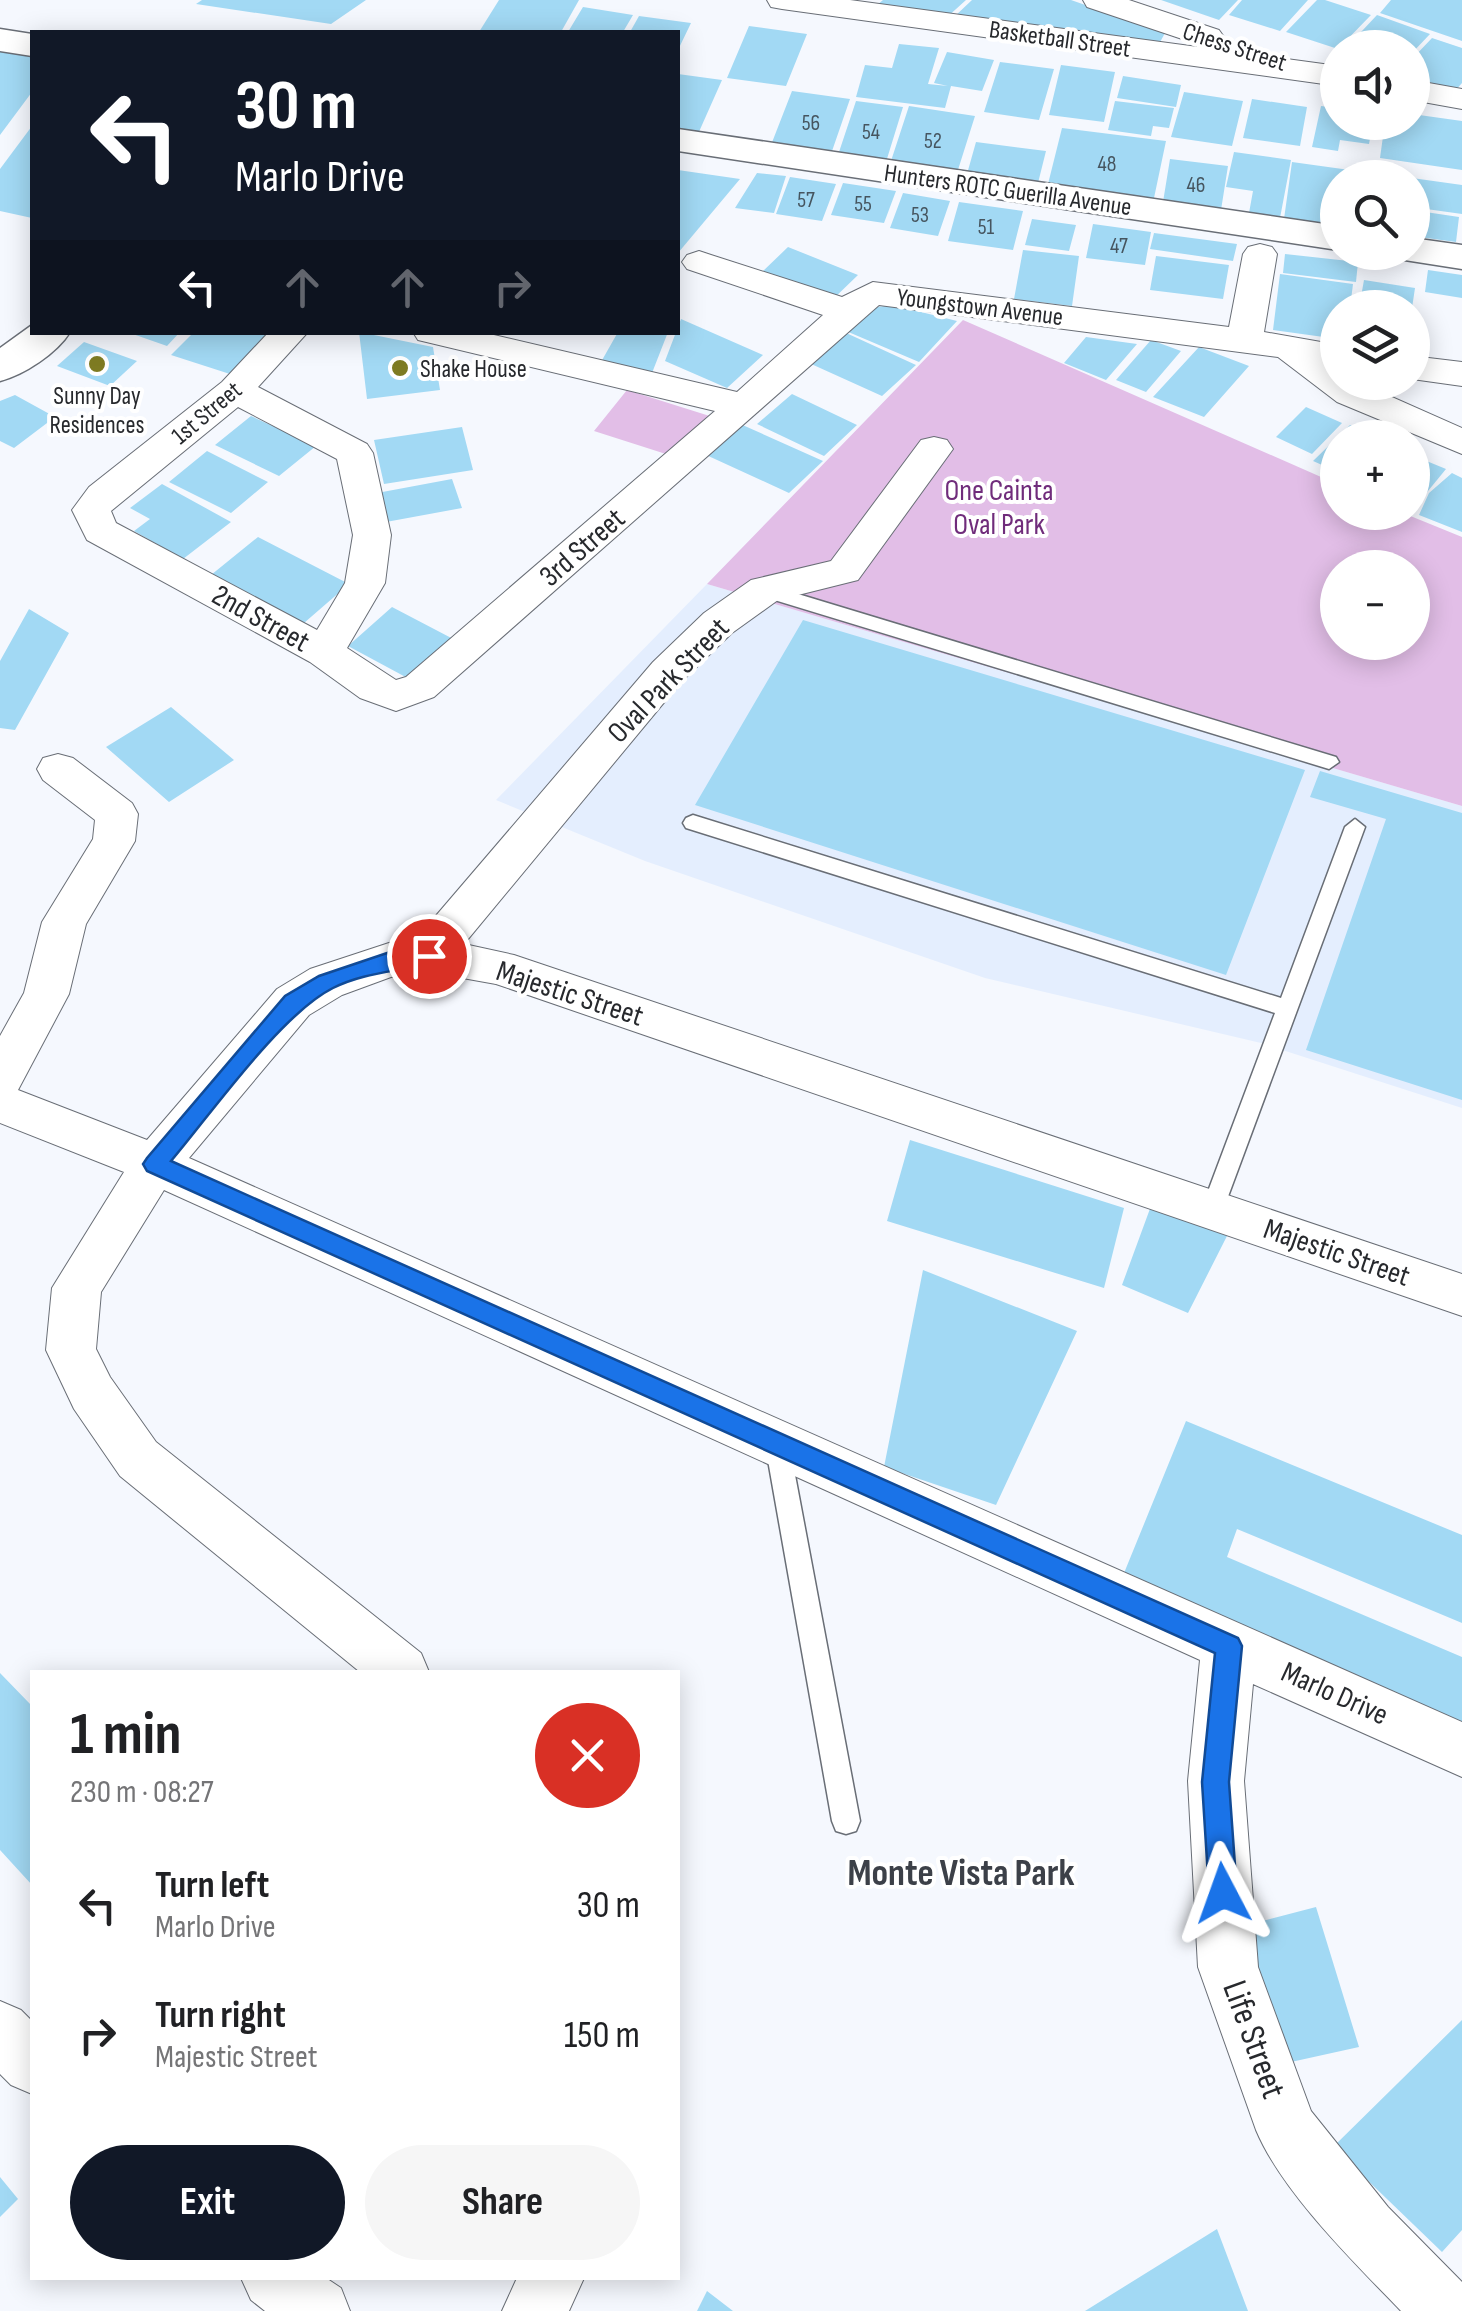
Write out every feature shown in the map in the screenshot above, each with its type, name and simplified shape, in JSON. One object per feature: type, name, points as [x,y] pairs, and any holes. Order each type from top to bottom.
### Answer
[{"type":"street","name":"Basketball Street","points":[[782,0],[1320,73]]},
{"type":"street","name":"Chess Street","points":[[1098,0],[1320,72]]},
{"type":"street","points":[[0,40],[30,45]]},
{"type":"street","points":[[1430,93],[1462,98]]},
{"type":"street","name":"Hunters ROTC Guerilla Avenue","points":[[680,140],[1320,235]]},
{"type":"street","points":[[1430,253],[1462,257]]},
{"type":"street","points":[[1245,340],[1260,254]]},
{"type":"street","points":[[699,262],[848,312]]},
{"type":"street","name":"Youngstown Avenue","points":[[744,406],[873,294],[1245,340],[1320,353]]},
{"type":"street","points":[[0,368],[46,335]]},
{"type":"street","name":"1st Street","points":[[101,531],[91,510],[102,496],[234,390],[287,335]]},
{"type":"street","points":[[444,335],[744,406]]},
{"type":"street","points":[[1289,349],[1320,379]]},
{"type":"street","points":[[1430,369],[1462,374]]},
{"type":"street","points":[[234,390],[354,453],[372,534],[365,583],[324,652]]},
{"type":"street","points":[[1383,400],[1462,442]]},
{"type":"street","name":"3rd Street","points":[[420,687],[744,406]]},
{"type":"street","name":"Oval Park Street","points":[[429,956],[667,672],[718,622],[765,590],[844,571],[934,449]]},
{"type":"street","name":"2nd Street","points":[[101,531],[324,652],[374,688],[396,696],[420,687]]},
{"type":"street","points":[[0,1079],[46,994],[64,922],[114,841],[117,814],[58,769]]},
{"type":"street","name":"Majestic Street","points":[[400,1670],[138,1458],[71,1350],[76,1288],[114,1223],[155,1164],[293,1002],[326,982],[390,960],[429,956],[498,967],[1462,1294]]},
{"type":"street","name":"Marlo Drive","points":[[0,1102],[155,1164],[1462,1750]]},
{"type":"street","name":"Life Street","points":[[1229,1646],[1216,1782],[1228,1967],[1287,2130],[1366,2229],[1446,2311]]},
{"type":"street","points":[[0,2031],[30,2062]]},
{"type":"street","points":[[275,2280],[318,2311]]},
{"type":"street","points":[[534,2311],[551,2280]]},
{"type":"lane","points":[[765,590],[1329,762]]},
{"type":"lane","points":[[694,823],[1287,1008]]},
{"type":"lane","points":[[1212,1210],[1355,827]]},
{"type":"lane","points":[[777,1443],[846,1822]]},
{"type":"shaded area","points":[[707,584],[1462,806],[1462,1108],[1261,1043],[985,978],[645,861],[496,800]]},
{"type":"green space","name":"One Cainta Oval Park","points":[[963,320],[1320,477],[1320,530],[1430,530],[1430,524],[1462,537],[1462,806],[707,584]]},
{"type":"green space","points":[[627,390],[716,418],[669,455],[594,431]]},
{"type":"building","points":[[202,0],[366,0],[331,24],[196,4]]},
{"type":"building","points":[[499,0],[579,0],[562,30],[480,30]]},
{"type":"building","points":[[883,0],[966,0],[945,19],[877,5]]},
{"type":"building","points":[[972,0],[1071,0],[1165,33],[1159,44],[954,17]]},
{"type":"building","points":[[1161,0],[1238,0],[1219,20]]},
{"type":"building","points":[[1242,0],[1308,0],[1280,31],[1229,15]]},
{"type":"building","points":[[1317,0],[1371,15],[1356,30],[1320,30],[1320,43],[1286,32]]},
{"type":"building","points":[[1391,0],[1462,0],[1462,41],[1430,30],[1380,13]]},
{"type":"building","points":[[583,7],[633,15],[624,30],[569,30]]},
{"type":"building","points":[[1377,15],[1419,30],[1363,30]]},
{"type":"building","points":[[639,16],[691,23],[680,46],[680,30],[631,30]]},
{"type":"building","points":[[749,26],[807,34],[786,86],[727,78]]},
{"type":"building","points":[[1430,40],[1462,48],[1462,83],[1455,91],[1430,82]]},
{"type":"building","points":[[899,44],[939,48],[928,84],[948,86],[934,83],[947,52],[994,60],[982,91],[951,86],[945,108],[856,97],[865,65],[892,68]]},
{"type":"building","points":[[0,51],[30,56],[30,95],[0,135]]},
{"type":"building","points":[[1000,62],[1054,69],[1039,120],[984,112]]},
{"type":"building","points":[[1061,65],[1115,72],[1104,122],[1049,115]]},
{"type":"building","points":[[680,74],[722,80],[698,134],[680,131]]},
{"type":"building","points":[[1123,76],[1181,85],[1176,107],[1117,98]]},
{"type":"building","points":[[792,91],[850,99],[831,154],[771,145]]},
{"type":"building","points":[[1184,92],[1243,101],[1232,146],[1171,137]]},
{"type":"building","points":[[1252,99],[1307,107],[1300,146],[1243,138]]},
{"type":"building","points":[[856,101],[903,107],[886,162],[838,155]]},
{"type":"building","points":[[1115,101],[1174,108],[1169,128],[1153,126],[1151,136],[1108,130]]},
{"type":"building","points":[[909,106],[975,116],[957,173],[890,164]]},
{"type":"building","points":[[1320,111],[1320,140],[1340,140],[1338,151],[1312,147]]},
{"type":"building","points":[[1430,117],[1462,121],[1462,170],[1430,165],[1430,160],[1380,158],[1382,140],[1430,140]]},
{"type":"building","points":[[1062,128],[1166,141],[1154,198],[1048,184]]},
{"type":"building","points":[[30,129],[30,218],[0,211],[0,169]]},
{"type":"building","points":[[976,142],[1046,151],[1038,183],[967,174]]},
{"type":"building","points":[[1234,152],[1291,160],[1280,218],[1249,213],[1253,191],[1226,187]]},
{"type":"building","points":[[1170,159],[1228,166],[1221,210],[1163,202]]},
{"type":"building","points":[[1292,162],[1320,166],[1320,224],[1284,219]]},
{"type":"building","points":[[680,170],[740,179],[680,251]]},
{"type":"building","points":[[757,173],[786,176],[774,213],[735,208]]},
{"type":"building","points":[[790,177],[836,184],[822,221],[776,214]]},
{"type":"building","points":[[1430,181],[1462,185],[1462,214],[1430,210]]},
{"type":"building","points":[[843,183],[896,191],[884,223],[831,215]]},
{"type":"building","points":[[903,193],[950,201],[938,236],[890,228]]},
{"type":"building","points":[[959,202],[1023,211],[1013,250],[948,241]]},
{"type":"building","points":[[1430,213],[1459,217],[1456,242],[1430,238]]},
{"type":"building","points":[[1032,219],[1076,225],[1069,251],[1025,245]]},
{"type":"building","points":[[1093,224],[1151,232],[1145,265],[1086,258]]},
{"type":"building","points":[[1154,233],[1237,244],[1233,261],[1150,249]]},
{"type":"building","points":[[788,247],[858,275],[829,303],[759,275]]},
{"type":"building","points":[[1023,250],[1079,256],[1072,306],[1014,299]]},
{"type":"building","points":[[1285,254],[1320,258],[1320,270],[1357,270],[1356,282],[1283,273]]},
{"type":"building","points":[[1156,256],[1229,265],[1223,299],[1150,290]]},
{"type":"building","points":[[1428,270],[1462,275],[1462,298],[1425,290]]},
{"type":"building","points":[[1280,274],[1353,284],[1352,290],[1320,290],[1320,337],[1273,330]]},
{"type":"building","points":[[1364,280],[1415,288],[1415,290],[1362,290]]},
{"type":"building","points":[[893,305],[957,321],[919,362],[846,331],[870,308]]},
{"type":"building","points":[[680,322],[763,355],[727,388],[665,361],[675,335],[680,335]]},
{"type":"building","points":[[844,332],[916,365],[882,396],[809,363]]},
{"type":"building","points":[[136,335],[177,335],[167,346]]},
{"type":"building","points":[[191,335],[271,335],[233,375],[171,355]]},
{"type":"building","name":"Shake House","points":[[359,335],[433,347],[440,390],[367,399]]},
{"type":"building","points":[[616,335],[667,335],[652,373],[601,362]]},
{"type":"building","points":[[1086,337],[1137,344],[1106,380],[1064,363]]},
{"type":"building","points":[[1151,340],[1181,351],[1146,392],[1116,380]]},
{"type":"building","name":"Sunny Day Residences","points":[[84,342],[137,361],[110,386],[57,366]]},
{"type":"building","points":[[1199,347],[1249,366],[1204,417],[1153,397]]},
{"type":"building","points":[[792,394],[857,425],[824,456],[757,424]]},
{"type":"building","points":[[15,395],[55,417],[14,448],[0,441],[0,401]]},
{"type":"building","points":[[1306,407],[1335,420],[1320,420],[1320,446],[1312,454],[1276,437]]},
{"type":"building","points":[[251,416],[316,446],[279,476],[215,445]]},
{"type":"building","points":[[738,423],[823,461],[789,493],[704,454]]},
{"type":"building","points":[[462,427],[473,470],[384,484],[374,440]]},
{"type":"building","points":[[207,451],[268,482],[231,513],[169,482]]},
{"type":"building","points":[[1430,462],[1446,469],[1430,489]]},
{"type":"building","points":[[1452,473],[1462,478],[1462,532],[1430,519],[1430,492]]},
{"type":"building","points":[[452,479],[462,508],[386,522],[377,493]]},
{"type":"building","points":[[162,484],[231,522],[183,559],[134,531],[150,519],[130,508]]},
{"type":"building","points":[[258,537],[349,584],[304,623],[211,575]]},
{"type":"building","points":[[392,607],[457,641],[413,681],[348,646]]},
{"type":"building","points":[[29,609],[69,633],[15,730],[0,728],[0,661]]},
{"type":"building","points":[[803,620],[1305,770],[1226,975],[695,805]]},
{"type":"building","points":[[171,707],[234,760],[169,802],[106,747]]},
{"type":"building","points":[[1320,771],[1462,813],[1462,1100],[1306,1050],[1386,819],[1310,797]]},
{"type":"building","points":[[910,1140],[1124,1208],[1104,1288],[887,1221]]},
{"type":"building","points":[[1151,1206],[1227,1236],[1188,1313],[1122,1285]]},
{"type":"building","points":[[923,1270],[1077,1331],[996,1505],[884,1467]]},
{"type":"building","points":[[1186,1421],[1462,1535],[1462,1623],[1237,1529],[1227,1557],[1462,1657],[1462,1725],[1122,1578]]},
{"type":"building","points":[[0,1673],[30,1704],[30,1883],[0,1850]]},
{"type":"building","points":[[1316,1907],[1359,2047],[1282,2064],[1236,1928]]},
{"type":"building","points":[[1462,2020],[1462,2230],[1442,2252],[1333,2147]]},
{"type":"building","points":[[0,2177],[18,2199],[0,2217]]},
{"type":"building","points":[[1217,2229],[1248,2311],[1085,2311]]},
{"type":"building","points":[[707,2291],[733,2311],[697,2311]]},
{"type":"place","name":"Sunny Day Residences","points":[[97,364]]},
{"type":"place","name":"Shake House","points":[[400,368]]},
{"type":"district","name":"Monte Vista Park","points":[[961,1872]]},
{"type":"route","points":[[429,956],[390,960],[326,982],[293,1002],[155,1164],[1229,1646],[1216,1782],[1223,1893]]}]
